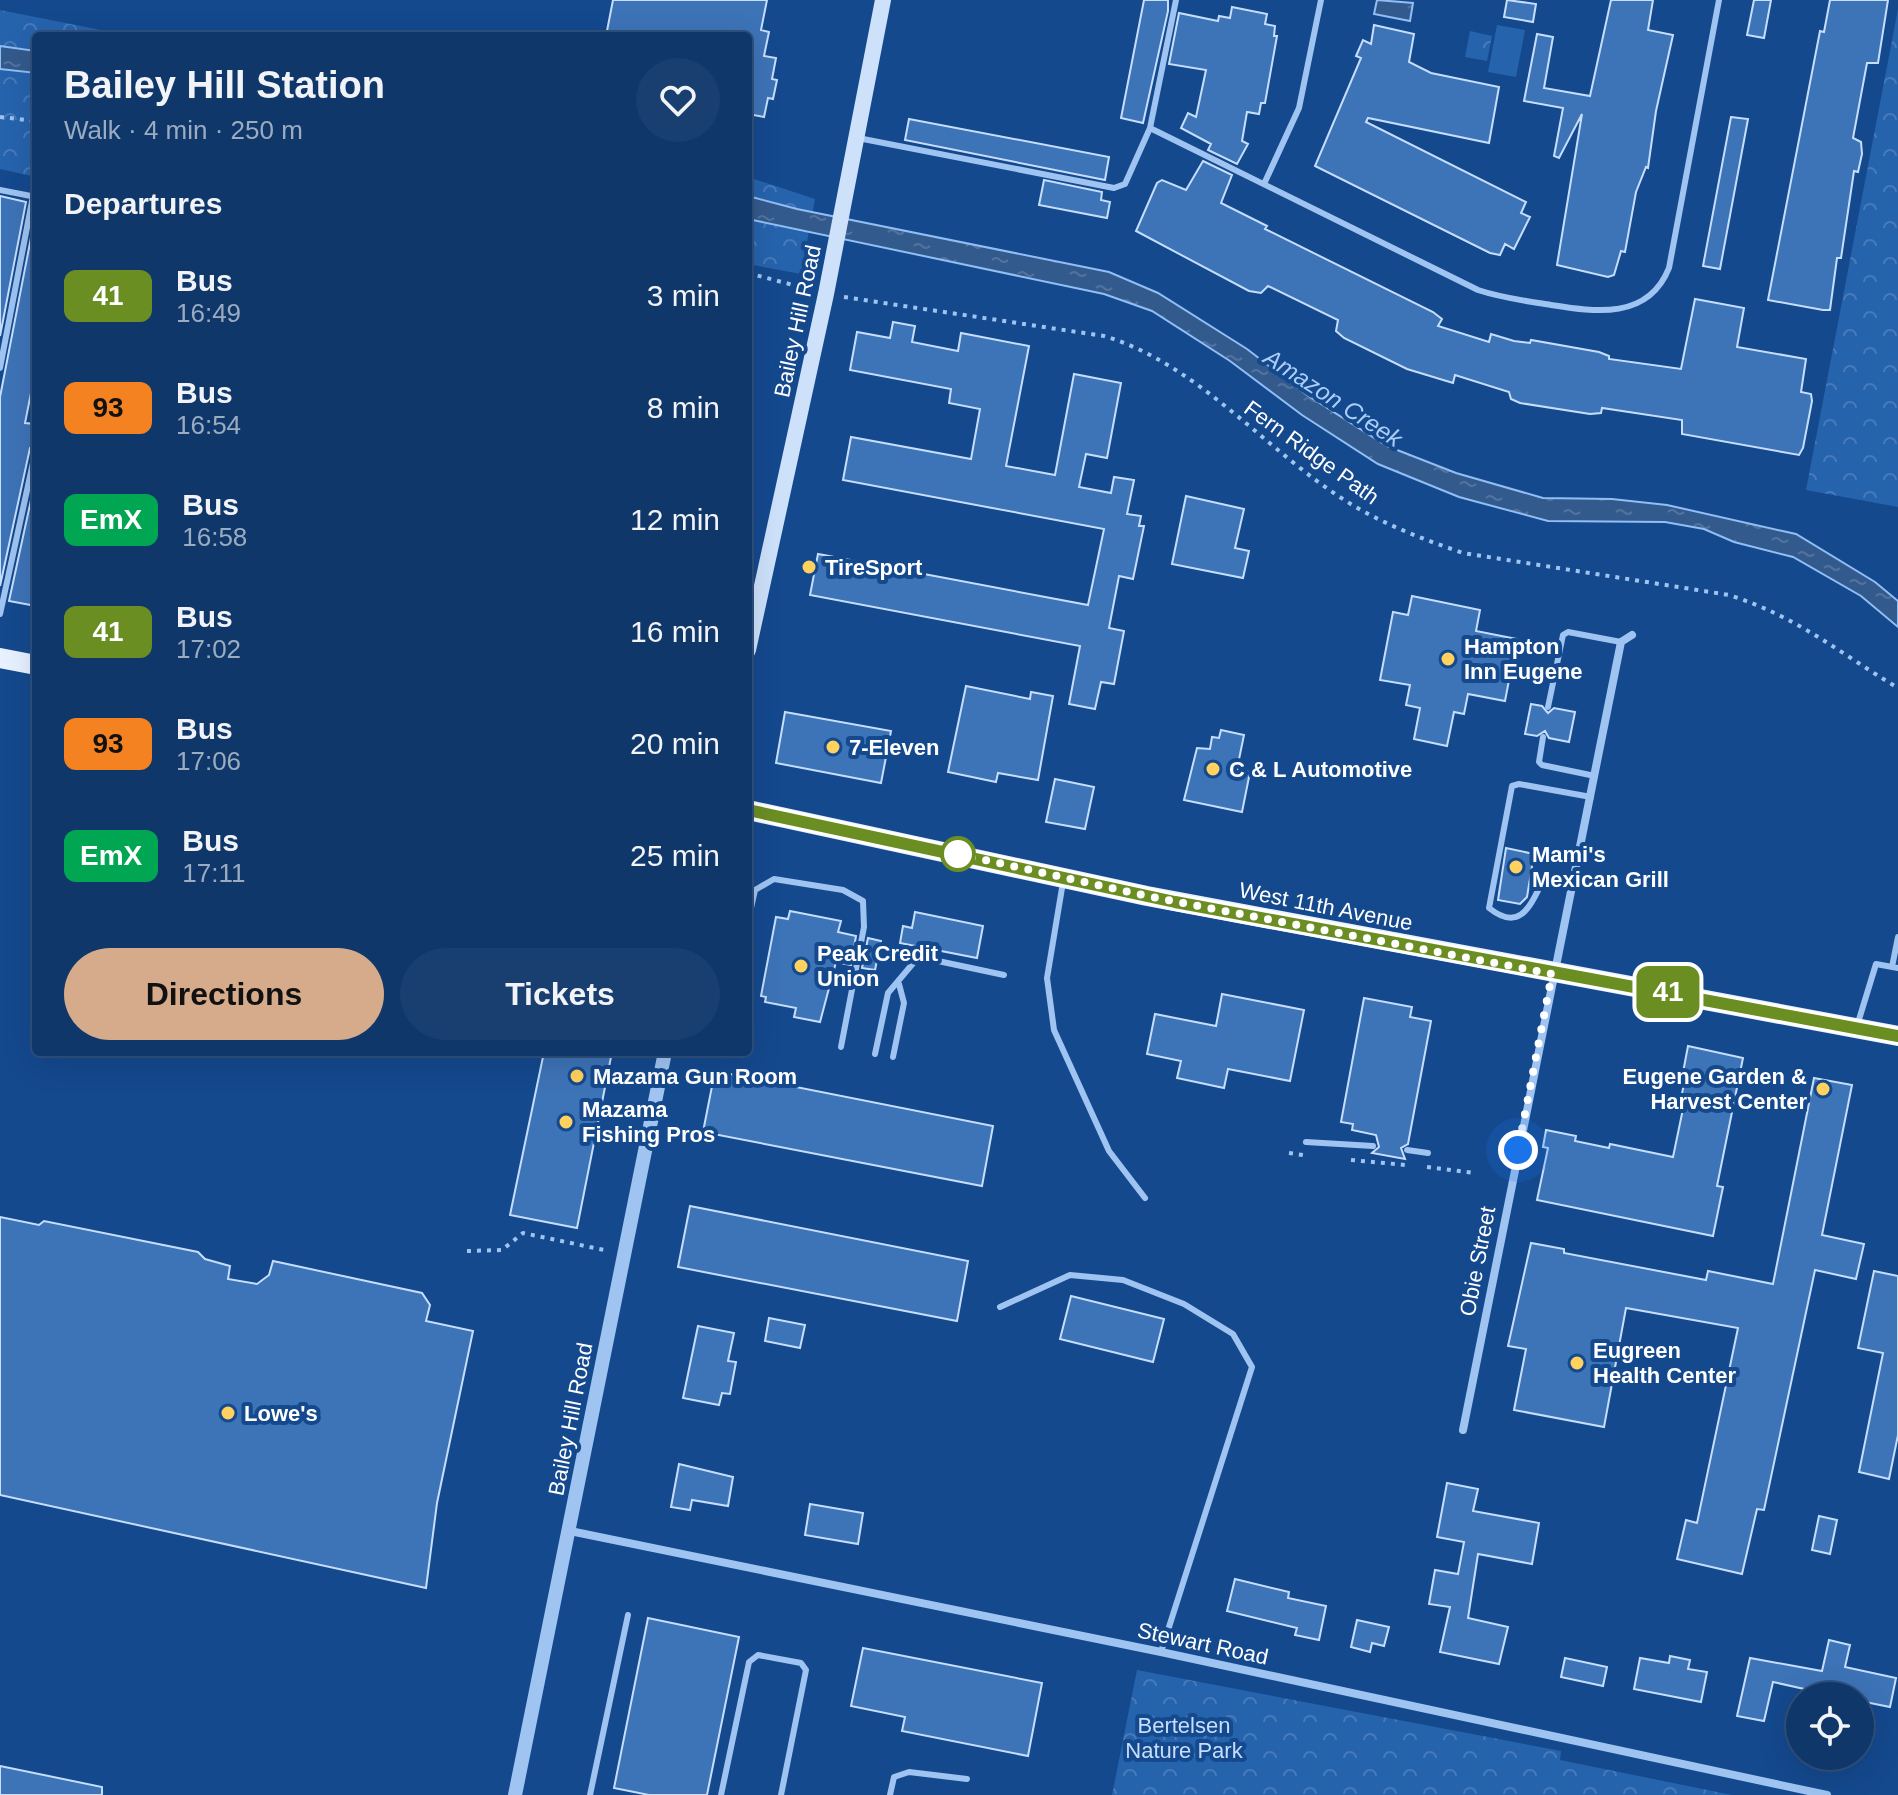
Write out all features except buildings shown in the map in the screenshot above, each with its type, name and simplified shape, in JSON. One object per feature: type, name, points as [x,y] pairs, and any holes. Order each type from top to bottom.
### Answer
[{"type":"main road","name":"Bailey Hill Road","points":[[752,632],[827,288],[883,0]]},
{"type":"main road","points":[[0,658],[32,664]]},
{"type":"main road","name":"West 11th Avenue","points":[[752,811],[1064,878],[1552,974],[1898,1036]]},
{"type":"street","points":[[1621,642],[1632,635]]},
{"type":"street","name":"Obie Street","points":[[1463,1430],[1621,642]]},
{"type":"street","name":"Bailey Hill Road","points":[[515,1795],[664,1056]]},
{"type":"street","name":"Stewart Road","points":[[570,1531],[1161,1652],[1827,1795]]},
{"type":"lane","points":[[857,138],[1114,188],[1125,184],[1150,128],[1176,0]]},
{"type":"lane","points":[[1264,184],[1299,108],[1321,0]]},
{"type":"lane","points":[[1150,128],[1462,284],[1490,294],[1589,311],[1631,307],[1656,289],[1669,268],[1719,0]]},
{"type":"lane","points":[[0,190],[32,195]]},
{"type":"lane","points":[[0,368],[32,211]]},
{"type":"lane","points":[[0,614],[32,467]]},
{"type":"lane","points":[[1548,707],[1563,635],[1568,632],[1621,642]]},
{"type":"lane","points":[[1543,737],[1539,762],[1542,765],[1595,776]]},
{"type":"lane","points":[[1576,878],[1546,875],[1527,911],[1520,917],[1509,918],[1489,908],[1512,786],[1519,784],[1591,797]]},
{"type":"lane","points":[[1064,878],[1047,978],[1054,1030],[1109,1151],[1145,1198]]},
{"type":"lane","points":[[752,903],[755,890],[774,879],[843,890],[863,901],[864,927],[841,1047]]},
{"type":"lane","points":[[1856,1029],[1876,964],[1895,967],[1898,937]]},
{"type":"lane","points":[[875,1054],[888,993],[899,984],[908,967],[924,960],[1004,975]]},
{"type":"lane","points":[[893,1057],[904,1003],[899,984]]},
{"type":"lane","points":[[1306,1142],[1373,1146]]},
{"type":"lane","points":[[1407,1150],[1428,1153]]},
{"type":"lane","points":[[1000,1307],[1070,1275],[1123,1280],[1184,1304],[1233,1334],[1252,1367],[1161,1652]]},
{"type":"lane","points":[[590,1795],[628,1615]]},
{"type":"lane","points":[[721,1795],[749,1662],[758,1655],[801,1663],[806,1670],[781,1795]]},
{"type":"lane","points":[[890,1795],[894,1777],[909,1772],[967,1779]]},
{"type":"path","points":[[0,117],[32,121]]},
{"type":"path","name":"Fern Ridge Path","points":[[752,274],[1104,336],[1127,343],[1178,373],[1346,501],[1422,539],[1477,556],[1729,595],[1761,605],[1806,627],[1898,688]]},
{"type":"path","points":[[1289,1153],[1304,1155]]},
{"type":"path","points":[[1349,1160],[1410,1166]]},
{"type":"path","points":[[1425,1167],[1474,1173]]},
{"type":"path","points":[[467,1251],[502,1250],[523,1233],[625,1254]]},
{"type":"green space","points":[[1898,9],[1898,507],[1806,490]]},
{"type":"green space","points":[[0,10],[111,32],[32,32],[32,176],[0,169]]},
{"type":"green space","points":[[1497,25],[1525,30],[1516,77],[1488,72]]},
{"type":"green space","points":[[1470,31],[1492,36],[1487,61],[1465,57]]},
{"type":"green space","points":[[752,178],[815,199],[801,274],[752,265]]},
{"type":"green space","name":"Bertelsen Nature Park","points":[[1137,1670],[1561,1751],[1560,1760],[1732,1795],[1112,1795]]},
{"type":"water","points":[[1377,0],[1413,3],[1410,21],[1374,14]]},
{"type":"water","points":[[0,46],[32,50],[32,73],[0,69]]},
{"type":"water","points":[[752,197],[797,209],[1109,272],[1158,293],[1247,349],[1307,395],[1387,446],[1456,473],[1543,498],[1612,499],[1667,505],[1796,534],[1875,582],[1898,601],[1898,627],[1861,596],[1793,557],[1734,542],[1704,529],[1665,522],[1548,521],[1459,497],[1378,464],[1152,311],[1104,294],[752,220]]},
{"type":"bus line","name":"41","points":[[752,811],[1175,902],[1898,1036]]},
{"type":"place","name":"TireSport","points":[[809,567]]},
{"type":"place","name":"Hampton Inn Eugene","points":[[1448,659]]},
{"type":"place","name":"7-Eleven","points":[[833,747]]},
{"type":"place","name":"C & L Automotive","points":[[1213,769]]},
{"type":"place","name":"Mami's Mexican Grill","points":[[1516,867]]},
{"type":"place","name":"Peak Credit Union","points":[[801,966]]},
{"type":"place","name":"Mazama Gun Room","points":[[577,1076]]},
{"type":"place","name":"Eugene Garden & Harvest Center","points":[[1823,1089]]},
{"type":"place","name":"Mazama Fishing Pros","points":[[566,1122]]},
{"type":"place","name":"Eugreen Health Center","points":[[1577,1363]]},
{"type":"place","name":"Lowe's","points":[[228,1413]]},
{"type":"route","points":[[958,854],[1147,896],[1552,974],[1518,1150]]},
{"type":"water label","name":"Amazon Creek","points":[[1333,398]]}]
